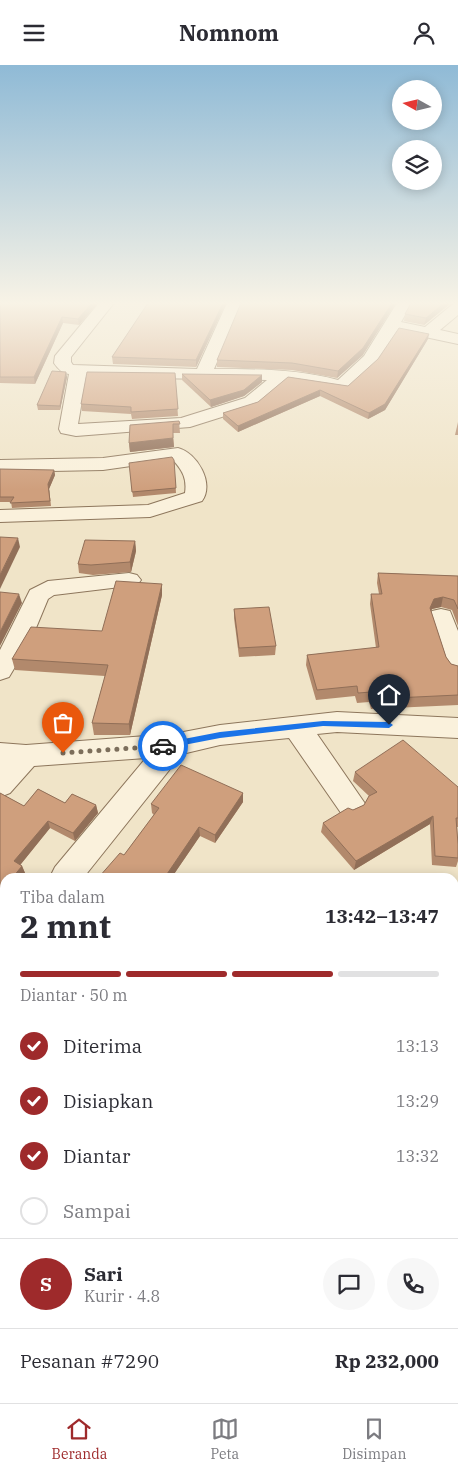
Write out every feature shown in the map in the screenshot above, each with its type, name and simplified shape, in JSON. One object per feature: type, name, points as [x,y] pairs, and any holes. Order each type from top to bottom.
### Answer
[{"type":"street","points":[[64,365],[68,369],[78,371],[283,375],[310,378],[341,386],[352,379],[364,365]]},
{"type":"street","points":[[204,372],[207,365]]},
{"type":"street","points":[[78,371],[68,429],[76,430],[183,423],[251,402],[283,375]]},
{"type":"street","points":[[0,466],[103,464],[178,454],[196,475],[197,485],[195,497],[150,511],[0,516]]},
{"type":"street","points":[[0,671],[19,640],[38,595],[48,588],[129,580]]},
{"type":"street","points":[[441,617],[458,666]]},
{"type":"street","points":[[0,785],[13,755],[173,745],[220,735],[337,722],[458,728]]},
{"type":"street","points":[[296,726],[351,805]]},
{"type":"street","points":[[69,873],[173,745]]},
{"type":"building","points":[[0,365],[39,365],[34,377],[0,377]]},
{"type":"building","points":[[306,365],[344,365],[338,371]]},
{"type":"building","points":[[371,365],[409,365],[385,404],[369,413],[320,390],[238,426],[223,413],[258,402],[288,377],[348,386]]},
{"type":"building","points":[[52,371],[66,372],[60,406],[37,405]]},
{"type":"building","points":[[87,372],[175,373],[178,409],[131,412],[131,407],[81,404]]},
{"type":"building","points":[[182,374],[262,375],[244,390],[210,400]]},
{"type":"building","points":[[179,421],[180,424],[173,424],[173,438],[129,443],[130,425]]},
{"type":"building","points":[[172,457],[174,460],[176,488],[132,492],[129,463]]},
{"type":"building","points":[[0,469],[54,470],[48,484],[50,501],[10,503],[14,497],[0,497]]},
{"type":"building","points":[[0,537],[18,538],[0,575]]},
{"type":"building","points":[[85,540],[135,541],[130,562],[78,564]]},
{"type":"building","points":[[378,573],[458,576],[458,609],[454,600],[443,597],[434,599],[430,608],[446,657],[451,664],[458,666],[458,695],[373,699],[371,692],[358,693],[357,686],[317,690],[307,655],[379,647],[371,594],[382,594]]},
{"type":"building","points":[[116,581],[162,584],[129,724],[92,723],[108,665],[12,659],[31,627],[102,631]]},
{"type":"building","points":[[0,592],[19,594],[0,632]]},
{"type":"building","points":[[269,607],[276,646],[239,648],[234,609]]},
{"type":"building","points":[[403,740],[458,787],[458,818],[456,818],[458,858],[435,856],[433,816],[356,861],[323,823],[348,808],[353,810],[364,805],[369,796],[377,792],[355,772]]},
{"type":"building","points":[[181,765],[243,793],[215,835],[199,827],[168,873],[102,873],[120,853],[124,855],[159,808],[151,804]]},
{"type":"building","points":[[38,789],[65,803],[72,794],[96,805],[73,833],[48,821],[14,861],[22,866],[16,873],[0,873],[0,793],[24,806]]},
{"type":"way so far","points":[[63,753],[163,746]]},
{"type":"route","points":[[163,746],[220,735],[323,723],[389,725]]}]
